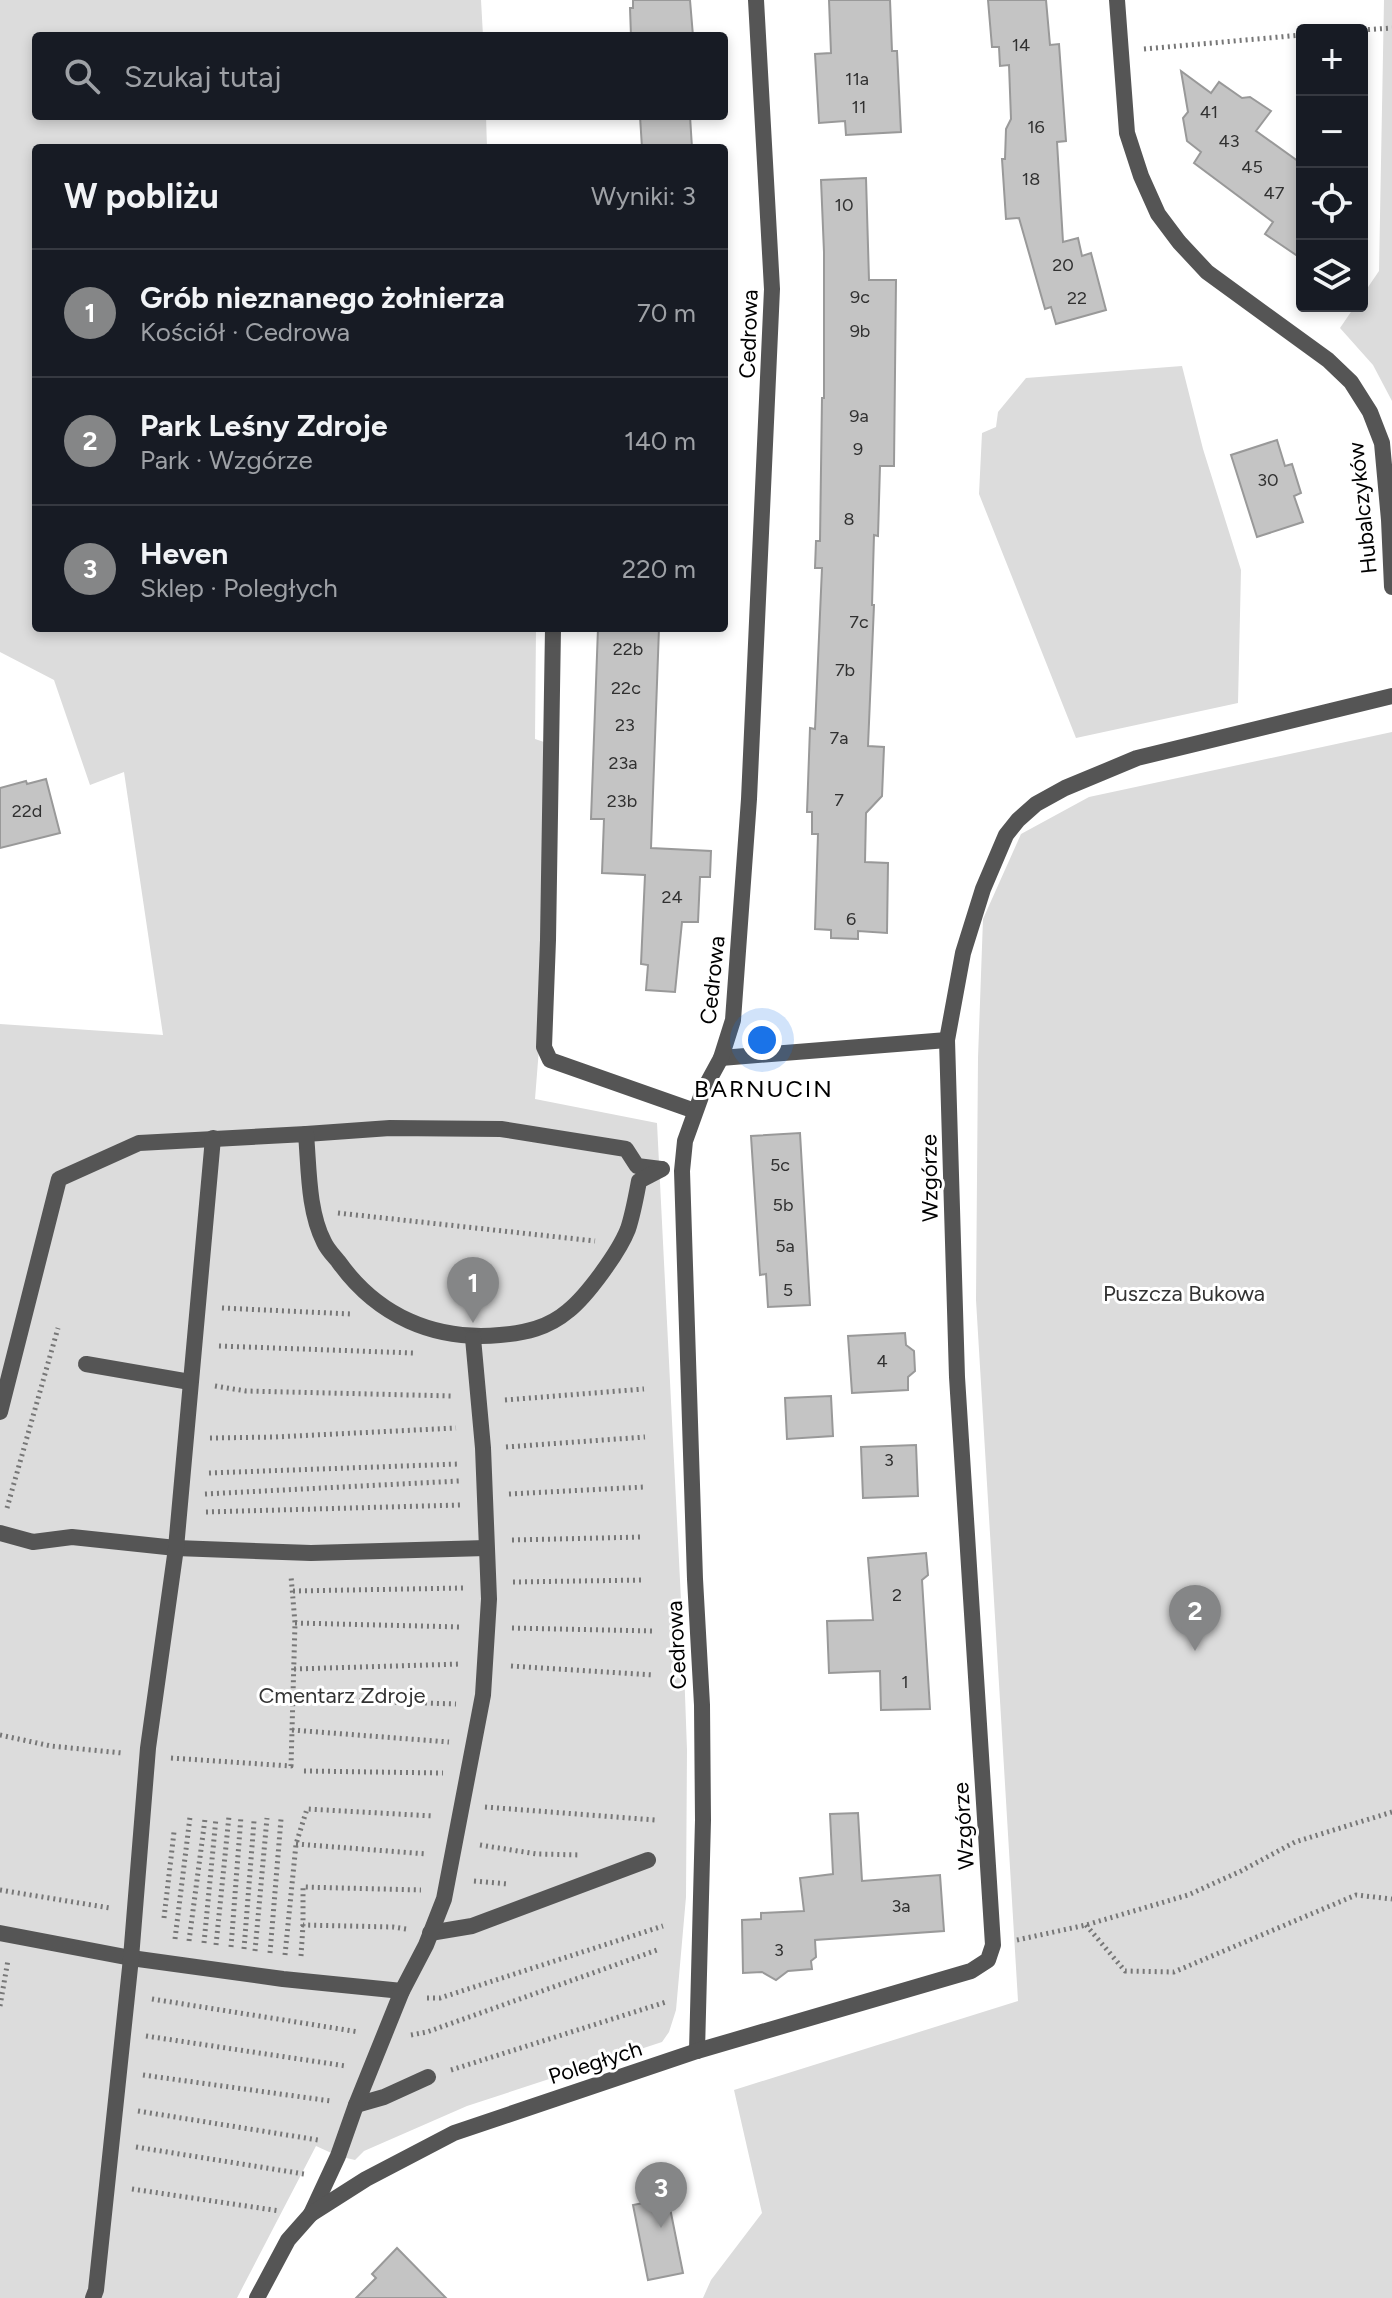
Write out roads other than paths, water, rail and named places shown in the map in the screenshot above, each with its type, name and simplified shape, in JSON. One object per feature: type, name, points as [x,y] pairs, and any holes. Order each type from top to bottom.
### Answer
[{"type":"street","name":"Cedrowa","points":[[697,2051],[702,1705],[694,1563],[682,1171],[685,1141],[695,1111],[721,1058],[733,1020],[749,799],[772,289],[756,0]]},
{"type":"street","name":"Hubalczyków","points":[[1117,0],[1127,133],[1158,214],[1207,272],[1328,360],[1351,382],[1370,412],[1382,443],[1392,587]]},
{"type":"street","points":[[553,632],[544,1047],[550,1060],[695,1111]]},
{"type":"street","name":"Wzgórze","points":[[993,1945],[956,1361],[947,1040],[963,953],[983,889],[1006,835],[1018,820],[1036,804],[1065,788],[1137,758],[1392,696]]},
{"type":"street","points":[[721,1058],[947,1040]]},
{"type":"street","points":[[0,1412],[59,1179],[139,1143],[390,1128],[501,1129],[626,1149],[637,1166],[682,1171]]},
{"type":"street","points":[[306,1134],[315,1210],[324,1242],[346,1273],[362,1291],[397,1316],[433,1330],[473,1338],[534,1330],[553,1322],[580,1300],[598,1278],[628,1230],[639,1181],[662,1169]]},
{"type":"street","points":[[93,2298],[128,1995],[148,1748],[176,1548],[213,1138]]},
{"type":"street","points":[[311,2214],[329,2178],[447,1885],[474,1744],[481,1705],[488,1585],[481,1427],[473,1338]]},
{"type":"street","points":[[86,1364],[190,1382]]},
{"type":"street","points":[[2,1525],[33,1542],[72,1537],[176,1548],[290,1552],[486,1544]]},
{"type":"street","points":[[430,1933],[472,1926],[648,1860]]},
{"type":"street","points":[[6,1934],[131,1958],[221,1971],[402,1991]]},
{"type":"street","name":"Poległych","points":[[257,2298],[288,2240],[311,2214],[366,2179],[454,2133],[697,2051],[971,1971],[988,1960],[993,1945]]},
{"type":"street","points":[[356,2105],[384,2097],[428,2077]]},
{"type":"place","name":"Grób nieznanego żołnierza","points":[[473,1323]]},
{"type":"place","name":"Park Leśny Zdroje","points":[[1195,1651]]},
{"type":"place","name":"Heven","points":[[661,2228]]},
{"type":"district","name":"BARNUCIN","points":[[764,1089]]},
{"type":"park label","name":"Puszcza Bukowa","points":[[1184,1293]]},
{"type":"park label","name":"Cmentarz Zdroje","points":[[342,1695]]}]
